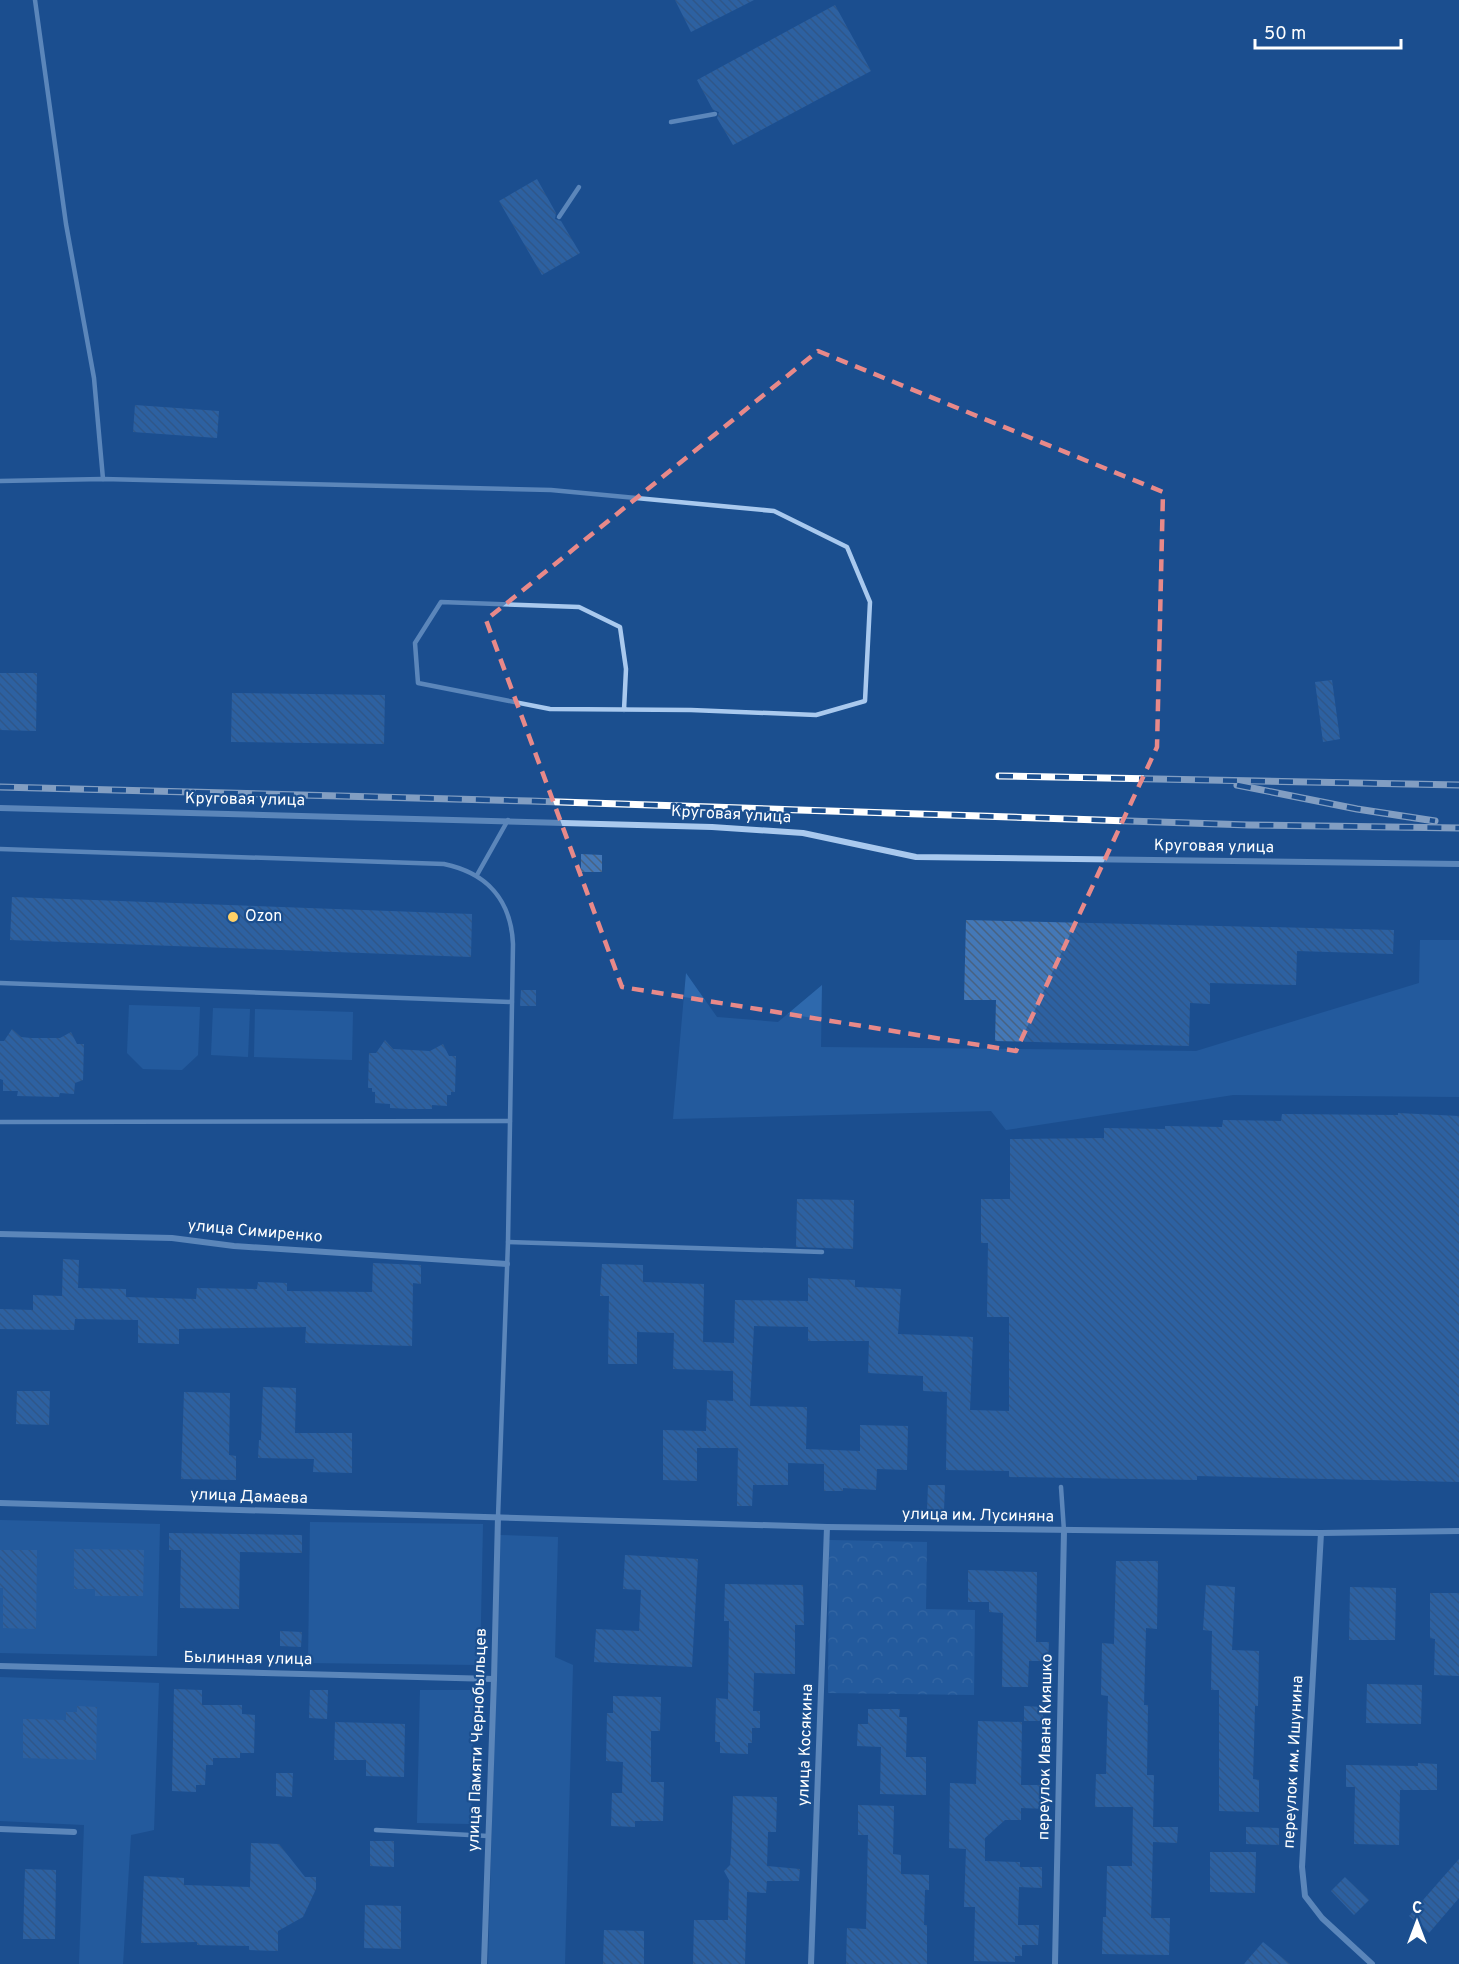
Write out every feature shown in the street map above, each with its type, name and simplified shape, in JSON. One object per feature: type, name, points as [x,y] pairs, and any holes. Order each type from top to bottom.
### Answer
[{"type":"street","name":"Круговая улица","points":[[0,808],[712,827],[803,833],[916,857],[1459,864]]},
{"type":"street","name":"улица Симиренко","points":[[0,1234],[172,1239],[234,1246],[507,1264]]},
{"type":"street","name":"улица Дамаева","points":[[0,1503],[498,1517]]},
{"type":"street","name":"улица им. Лусиняна","points":[[498,1517],[827,1527],[1064,1531],[1321,1533],[1459,1531]]},
{"type":"street","name":"улица Памяти Чернобыльцев","points":[[484,1964],[495,1679],[498,1517]]},
{"type":"street","name":"улица Косякина","points":[[811,1964],[827,1527]]},
{"type":"street","name":"переулок Ивана Кияшко","points":[[1055,1964],[1064,1531]]},
{"type":"street","name":"переулок им. Ишунина","points":[[1321,1533],[1302,1867],[1305,1896],[1322,1918],[1372,1964]]},
{"type":"street","name":"Былинная улица","points":[[0,1666],[495,1679]]},
{"type":"street","points":[[0,1829],[74,1832]]},
{"type":"lane","points":[[35,0],[66,224],[94,378],[103,479]]},
{"type":"lane","points":[[671,122],[715,114]]},
{"type":"lane","points":[[559,217],[579,187]]},
{"type":"lane","points":[[0,481],[103,479],[551,490],[774,511],[847,547],[870,602],[865,701],[816,715],[550,709],[418,683],[415,643],[441,602],[579,607],[620,627],[626,669],[624,710]]},
{"type":"lane","points":[[477,875],[508,820]]},
{"type":"lane","points":[[0,849],[444,864],[456,866],[477,875],[496,892],[509,916],[513,944],[508,1242],[498,1517]]},
{"type":"lane","points":[[0,983],[512,1002]]},
{"type":"lane","points":[[0,1122],[510,1120]]},
{"type":"lane","points":[[508,1242],[822,1252]]},
{"type":"lane","points":[[1061,1487],[1064,1531]]},
{"type":"lane","points":[[376,1830],[489,1836]]},
{"type":"highlighted area","points":[[818,351],[1163,492],[1157,747],[1016,1051],[622,987],[486,620]]},
{"type":"green space","points":[[1420,940],[1459,940],[1459,1097],[1233,1095],[1006,1130],[991,1111],[673,1119],[686,973],[717,1017],[778,1022],[822,985],[821,1047],[1196,1051],[1419,983]]},
{"type":"green space","points":[[129,1005],[200,1007],[198,1055],[182,1070],[143,1069],[127,1053]]},
{"type":"green space","points":[[213,1008],[250,1009],[248,1057],[211,1055]]},
{"type":"green space","points":[[255,1009],[353,1012],[352,1060],[254,1057]]},
{"type":"green space","points":[[0,1520],[160,1524],[157,1656],[0,1653]]},
{"type":"green space","points":[[310,1522],[483,1524],[480,1665],[308,1663]]},
{"type":"green space","points":[[500,1535],[558,1537],[555,1657],[573,1665],[565,1964],[488,1964]]},
{"type":"green space","points":[[829,1540],[927,1542],[926,1609],[975,1610],[974,1695],[828,1693]]},
{"type":"green space","points":[[0,1677],[159,1683],[154,1830],[131,1835],[123,1964],[79,1964],[84,1825],[0,1821]]},
{"type":"green space","points":[[420,1690],[474,1690],[471,1824],[417,1823]]},
{"type":"building","points":[[675,0],[754,0],[691,32]]},
{"type":"building","points":[[835,5],[871,71],[733,145],[717,118],[719,112],[713,110],[697,80]]},
{"type":"building","points":[[537,179],[556,213],[555,219],[561,221],[580,253],[542,275],[499,201]]},
{"type":"building","points":[[135,405],[219,411],[217,438],[133,432]]},
{"type":"building","points":[[0,673],[37,673],[36,731],[0,730]]},
{"type":"building","points":[[1332,680],[1340,739],[1323,742],[1315,682]]},
{"type":"building","points":[[232,693],[385,695],[384,744],[231,742]]},
{"type":"building","points":[[581,854],[602,855],[602,872],[581,872]]},
{"type":"building","points":[[12,897],[472,914],[471,957],[10,940]]},
{"type":"building","points":[[966,920],[1394,930],[1393,954],[1297,951],[1296,985],[1210,983],[1210,1004],[1190,1003],[1189,1046],[995,1041],[996,1000],[964,1000]]},
{"type":"building","points":[[521,990],[536,990],[536,1006],[520,1006]]},
{"type":"building","points":[[12,1029],[21,1037],[31,1038],[60,1038],[71,1032],[77,1044],[84,1044],[83,1080],[75,1083],[74,1094],[60,1093],[59,1097],[17,1096],[18,1091],[3,1091],[3,1080],[0,1079],[0,1041],[4,1041]]},
{"type":"building","points":[[385,1040],[393,1049],[430,1051],[443,1044],[449,1056],[456,1056],[455,1092],[447,1095],[447,1106],[432,1105],[432,1109],[410,1109],[390,1108],[390,1104],[375,1103],[375,1092],[372,1092],[372,1088],[368,1088],[369,1053],[376,1053]]},
{"type":"building","points":[[1398,1113],[1459,1116],[1459,1482],[1197,1476],[1197,1480],[1009,1477],[1009,1471],[946,1470],[947,1392],[923,1391],[923,1376],[868,1373],[869,1341],[808,1341],[808,1327],[754,1326],[750,1406],[807,1407],[806,1449],[860,1451],[860,1425],[908,1426],[907,1470],[877,1469],[876,1490],[843,1488],[843,1491],[824,1491],[824,1464],[788,1463],[788,1485],[753,1485],[752,1506],[737,1506],[738,1448],[697,1448],[697,1481],[663,1480],[663,1430],[706,1431],[707,1400],[733,1401],[733,1371],[673,1369],[674,1333],[637,1332],[637,1364],[608,1364],[609,1296],[600,1296],[602,1264],[643,1265],[643,1282],[704,1284],[703,1342],[734,1343],[735,1300],[808,1301],[808,1278],[855,1280],[855,1287],[901,1289],[898,1334],[973,1337],[970,1410],[1009,1411],[1009,1317],[987,1317],[988,1243],[981,1243],[981,1199],[1010,1199],[1010,1139],[1104,1138],[1104,1128],[1222,1127],[1223,1120],[1281,1121],[1282,1114],[1398,1115]]},
{"type":"building","points":[[797,1199],[854,1200],[853,1249],[796,1247]]},
{"type":"building","points":[[63,1259],[79,1260],[78,1288],[126,1289],[126,1297],[196,1299],[197,1288],[257,1289],[258,1282],[287,1283],[287,1291],[372,1292],[373,1263],[421,1265],[421,1284],[413,1283],[412,1346],[305,1343],[306,1327],[179,1329],[179,1344],[138,1343],[138,1320],[75,1319],[74,1330],[0,1329],[0,1309],[33,1310],[33,1295],[62,1296]]},
{"type":"building","points":[[263,1387],[296,1388],[295,1433],[352,1433],[352,1473],[313,1472],[314,1459],[258,1458]]},
{"type":"building","points":[[17,1391],[50,1391],[49,1425],[16,1424]]},
{"type":"building","points":[[184,1392],[230,1393],[229,1455],[236,1456],[236,1480],[181,1479]]},
{"type":"building","points":[[928,1485],[945,1485],[944,1510],[927,1510]]},
{"type":"building","points":[[169,1533],[302,1535],[302,1553],[240,1552],[239,1609],[180,1608],[181,1550],[169,1550]]},
{"type":"building","points":[[74,1549],[144,1550],[143,1596],[95,1596],[95,1589],[74,1589]]},
{"type":"building","points":[[0,1550],[37,1550],[36,1629],[3,1628]]},
{"type":"building","points":[[625,1555],[698,1559],[692,1667],[594,1662],[596,1629],[639,1631],[641,1590],[623,1589]]},
{"type":"building","points":[[1116,1561],[1158,1561],[1157,1629],[1146,1628],[1144,1705],[1148,1705],[1147,1775],[1154,1775],[1153,1827],[1178,1827],[1177,1843],[1153,1842],[1151,1918],[1170,1918],[1169,1955],[1102,1954],[1103,1917],[1106,1917],[1107,1866],[1132,1866],[1133,1807],[1095,1807],[1096,1774],[1106,1774],[1108,1696],[1101,1695],[1102,1643],[1114,1644]]},
{"type":"building","points":[[968,1570],[1037,1572],[1036,1642],[1049,1642],[1048,1661],[1029,1661],[1028,1687],[1002,1687],[1003,1613],[989,1612],[989,1602],[968,1602]]},
{"type":"building","points":[[725,1584],[803,1585],[804,1625],[795,1625],[795,1674],[754,1673],[753,1711],[760,1711],[760,1728],[752,1728],[752,1743],[748,1743],[748,1754],[720,1753],[720,1742],[715,1742],[716,1698],[728,1699],[729,1621],[724,1621]]},
{"type":"building","points":[[1206,1585],[1235,1587],[1232,1650],[1259,1651],[1253,1779],[1259,1780],[1259,1812],[1219,1811],[1219,1690],[1211,1690],[1212,1631],[1203,1630]]},
{"type":"building","points":[[1350,1587],[1396,1588],[1395,1640],[1349,1640]]},
{"type":"building","points":[[1430,1593],[1459,1593],[1459,1676],[1434,1675],[1435,1639],[1430,1638]]},
{"type":"building","points":[[280,1631],[302,1632],[301,1647],[280,1646]]},
{"type":"building","points":[[1367,1684],[1422,1685],[1421,1724],[1366,1723]]},
{"type":"building","points":[[174,1689],[202,1690],[202,1705],[242,1705],[242,1714],[255,1715],[254,1753],[240,1753],[240,1758],[213,1758],[213,1765],[206,1765],[205,1785],[196,1785],[196,1792],[172,1791]]},
{"type":"building","points":[[310,1690],[328,1690],[327,1719],[309,1718]]},
{"type":"building","points":[[613,1696],[661,1697],[660,1731],[651,1731],[651,1782],[664,1782],[663,1821],[635,1821],[635,1827],[611,1826],[612,1793],[622,1793],[623,1762],[606,1761],[607,1713],[613,1713]]},
{"type":"building","points":[[77,1706],[97,1707],[96,1760],[23,1758],[23,1719],[66,1720],[66,1712],[77,1712]]},
{"type":"building","points":[[1024,1706],[1043,1707],[1043,1721],[1024,1721]]},
{"type":"building","points":[[868,1709],[900,1709],[899,1717],[907,1717],[906,1757],[926,1757],[926,1795],[880,1794],[881,1747],[857,1746],[858,1724],[868,1724]]},
{"type":"building","points":[[978,1721],[1022,1722],[1021,1785],[1048,1785],[1048,1809],[1021,1808],[1021,1820],[1005,1820],[985,1838],[985,1861],[1020,1862],[1020,1867],[1042,1867],[1042,1888],[1019,1887],[1018,1925],[1039,1925],[1038,1945],[1022,1945],[1022,1956],[1015,1956],[1015,1962],[974,1961],[975,1907],[964,1907],[966,1849],[949,1848],[950,1783],[976,1784]]},
{"type":"building","points":[[335,1722],[405,1724],[404,1777],[366,1776],[366,1760],[334,1760]]},
{"type":"building","points":[[1418,1763],[1437,1764],[1437,1790],[1400,1790],[1399,1845],[1354,1844],[1355,1787],[1346,1787],[1346,1765],[1418,1766]]},
{"type":"building","points":[[276,1773],[293,1773],[292,1797],[276,1796]]},
{"type":"building","points":[[733,1796],[777,1797],[776,1832],[768,1832],[767,1866],[800,1869],[799,1881],[767,1881],[766,1893],[747,1892],[745,1964],[693,1964],[694,1920],[728,1920],[729,1880],[724,1871],[730,1865]]},
{"type":"building","points":[[858,1805],[894,1806],[893,1854],[901,1855],[901,1874],[929,1875],[929,1890],[925,1890],[924,1925],[927,1925],[927,1964],[846,1964],[847,1928],[866,1929],[868,1835],[858,1835]]},
{"type":"building","points":[[1246,1827],[1279,1828],[1279,1845],[1246,1844]]},
{"type":"building","points":[[370,1841],[394,1841],[394,1867],[370,1866]]},
{"type":"building","points":[[251,1843],[279,1844],[305,1877],[316,1877],[316,1889],[303,1917],[278,1931],[278,1951],[249,1950],[249,1946],[197,1945],[197,1942],[141,1943],[144,1876],[184,1878],[184,1885],[250,1887]]},
{"type":"building","points":[[1210,1852],[1256,1852],[1255,1893],[1210,1892]]},
{"type":"building","points":[[1459,1859],[1459,1898],[1429,1933],[1409,1916]]},
{"type":"building","points":[[25,1869],[56,1870],[55,1939],[23,1939]]},
{"type":"building","points":[[1345,1877],[1369,1900],[1354,1915],[1331,1891]]},
{"type":"building","points":[[365,1905],[401,1906],[401,1949],[364,1948]]},
{"type":"building","points":[[604,1930],[644,1931],[644,1964],[603,1964]]},
{"type":"building","points":[[1263,1942],[1290,1964],[1244,1964]]},
{"type":"railway","points":[[999,776],[1459,785]]},
{"type":"railway","points":[[1237,785],[1357,809],[1435,821]]},
{"type":"railway","points":[[0,787],[530,801],[1249,825],[1459,828]]},
{"type":"place","name":"Ozon","points":[[233,917]]}]
